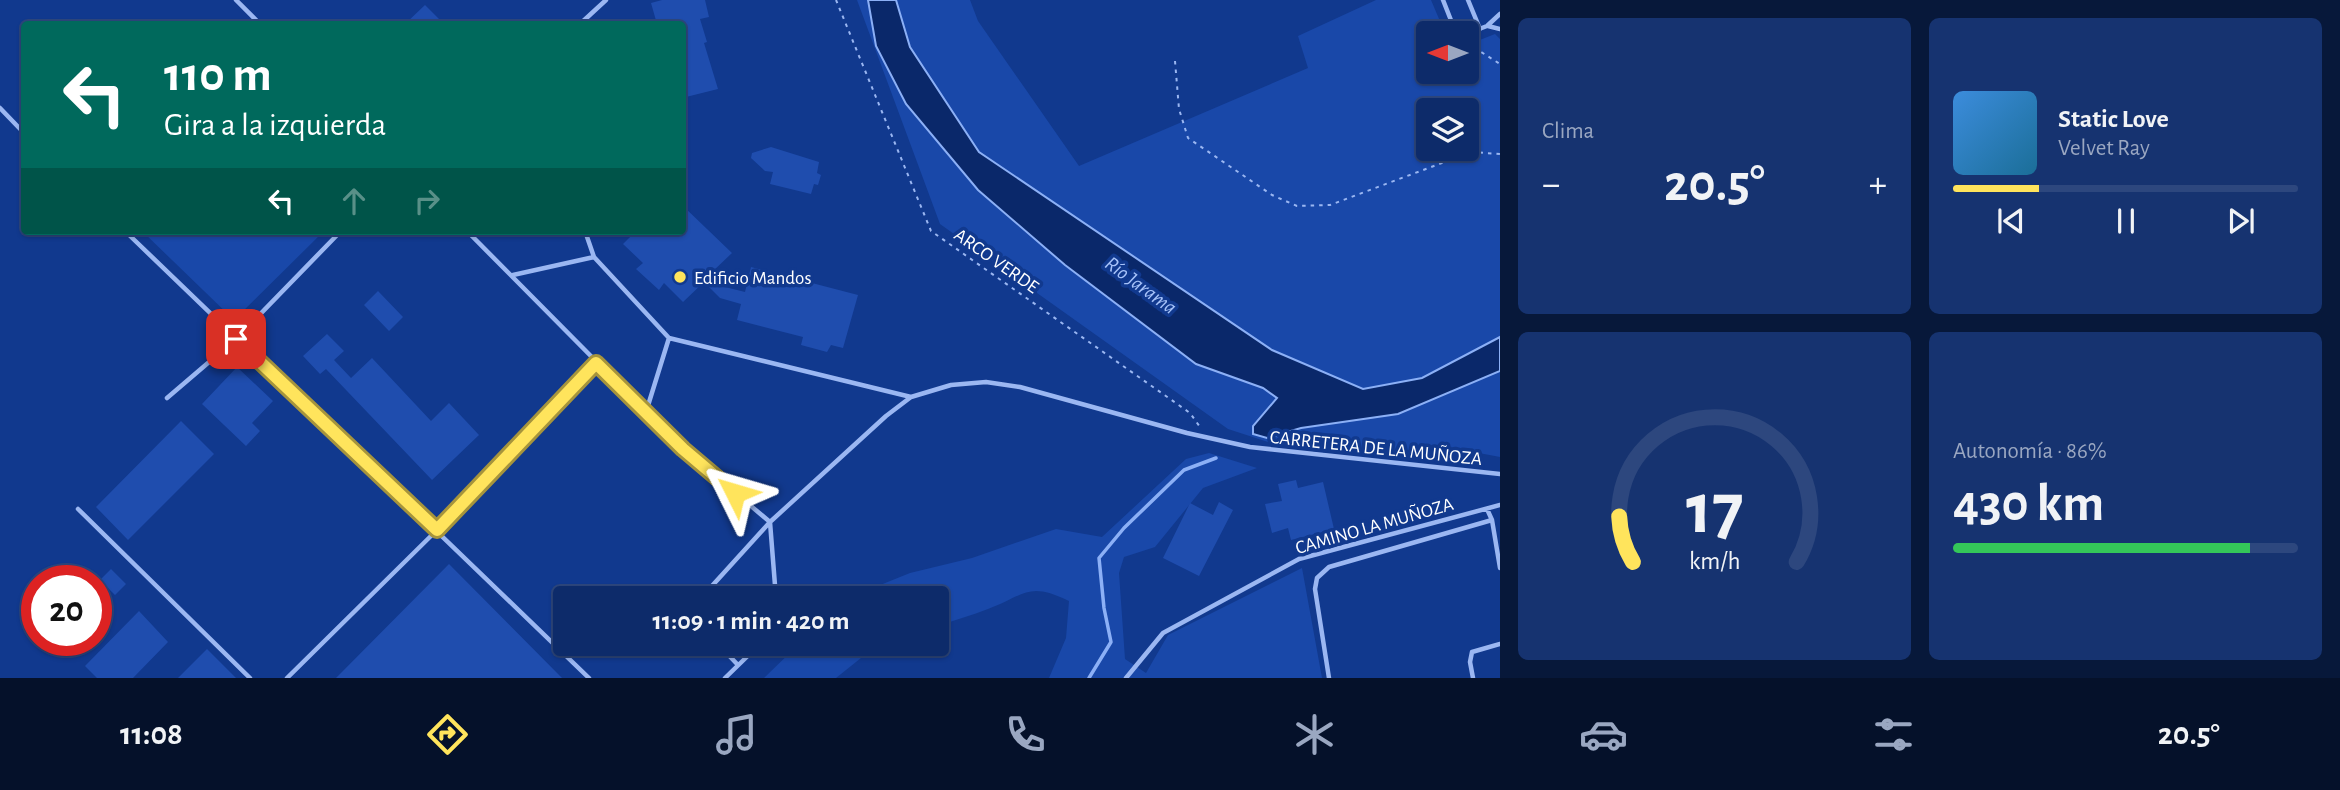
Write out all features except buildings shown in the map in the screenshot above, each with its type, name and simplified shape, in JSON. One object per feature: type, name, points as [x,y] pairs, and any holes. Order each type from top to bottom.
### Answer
[{"type":"lane","points":[[236,0],[257,21]]},
{"type":"lane","points":[[583,21],[606,0]]},
{"type":"lane","points":[[1443,0],[1451,21]]},
{"type":"lane","points":[[1468,0],[1480,29],[1488,26],[1500,14]]},
{"type":"lane","points":[[1488,26],[1500,29]]},
{"type":"lane","points":[[0,108],[21,129]]},
{"type":"lane","points":[[129,235],[589,678]]},
{"type":"lane","points":[[167,398],[236,339],[337,235]]},
{"type":"lane","points":[[471,235],[683,449],[770,522],[775,586]]},
{"type":"lane","points":[[586,235],[594,257],[669,338],[911,397]]},
{"type":"lane","points":[[512,275],[594,257]]},
{"type":"lane","points":[[646,412],[669,338]]},
{"type":"lane","points":[[287,678],[437,530],[596,363]]},
{"type":"lane","name":"CARRETERA DE LA MUÑOZA","points":[[911,397],[951,385],[986,382],[1020,387],[1210,439],[1250,447],[1500,474]]},
{"type":"lane","points":[[712,586],[770,522],[886,416],[911,397]]},
{"type":"lane","name":"CAMINO LA MUÑOZA","points":[[1126,678],[1163,633],[1299,559],[1500,505]]},
{"type":"lane","points":[[78,509],[250,678]]},
{"type":"lane","points":[[1487,509],[1493,520],[1500,568]]},
{"type":"lane","points":[[1329,678],[1315,589],[1317,578],[1329,568],[1493,520]]},
{"type":"lane","points":[[1473,678],[1469,662],[1472,652],[1500,644]]},
{"type":"lane","points":[[729,656],[738,665]]},
{"type":"lane","points":[[725,678],[747,656]]},
{"type":"path","name":"ARCO VERDE","points":[[836,0],[931,231],[1190,413],[1210,439]]},
{"type":"path","points":[[1479,51],[1500,64]]},
{"type":"path","points":[[1175,61],[1179,108],[1188,138],[1272,195],[1297,206],[1330,205],[1471,152],[1500,154]]},
{"type":"shaded area","points":[[857,0],[970,0],[978,21],[1079,166],[1308,68],[1298,36],[1376,0],[1431,0],[1440,21],[1416,21],[1416,84],[1479,84],[1479,40],[1495,34],[1500,39],[1500,457],[1463,450],[1324,450],[1268,442],[1228,429],[940,224]]},
{"type":"shaded area","points":[[146,235],[320,235],[234,320]]},
{"type":"shaded area","points":[[1209,453],[1257,468],[1203,488],[1155,547],[1124,557],[1119,573],[1125,659],[1146,673],[1168,635],[1302,568],[1322,678],[1049,678],[1066,638],[1069,601],[1044,592],[1027,592],[949,622],[949,586],[878,586],[910,573],[972,558],[1056,529],[1102,537],[1186,459]]},
{"type":"shaded area","points":[[787,656],[864,656],[836,678],[764,678]]},
{"type":"water","name":"Río Jarama","points":[[868,0],[896,0],[910,47],[979,152],[1272,350],[1363,389],[1422,378],[1500,337],[1500,371],[1398,414],[1301,428],[1267,438],[1253,434],[1253,426],[1277,398],[1263,388],[1196,364],[1065,265],[978,190],[906,104],[876,46]]},
{"type":"waterway","points":[[1089,678],[1111,642],[1104,608],[1099,558],[1124,528],[1184,470],[1216,458]]},
{"type":"place","name":"Edificio Mandos","points":[[680,277]]},
{"type":"route","points":[[236,339],[437,530],[596,363],[683,449],[735,493]]}]
